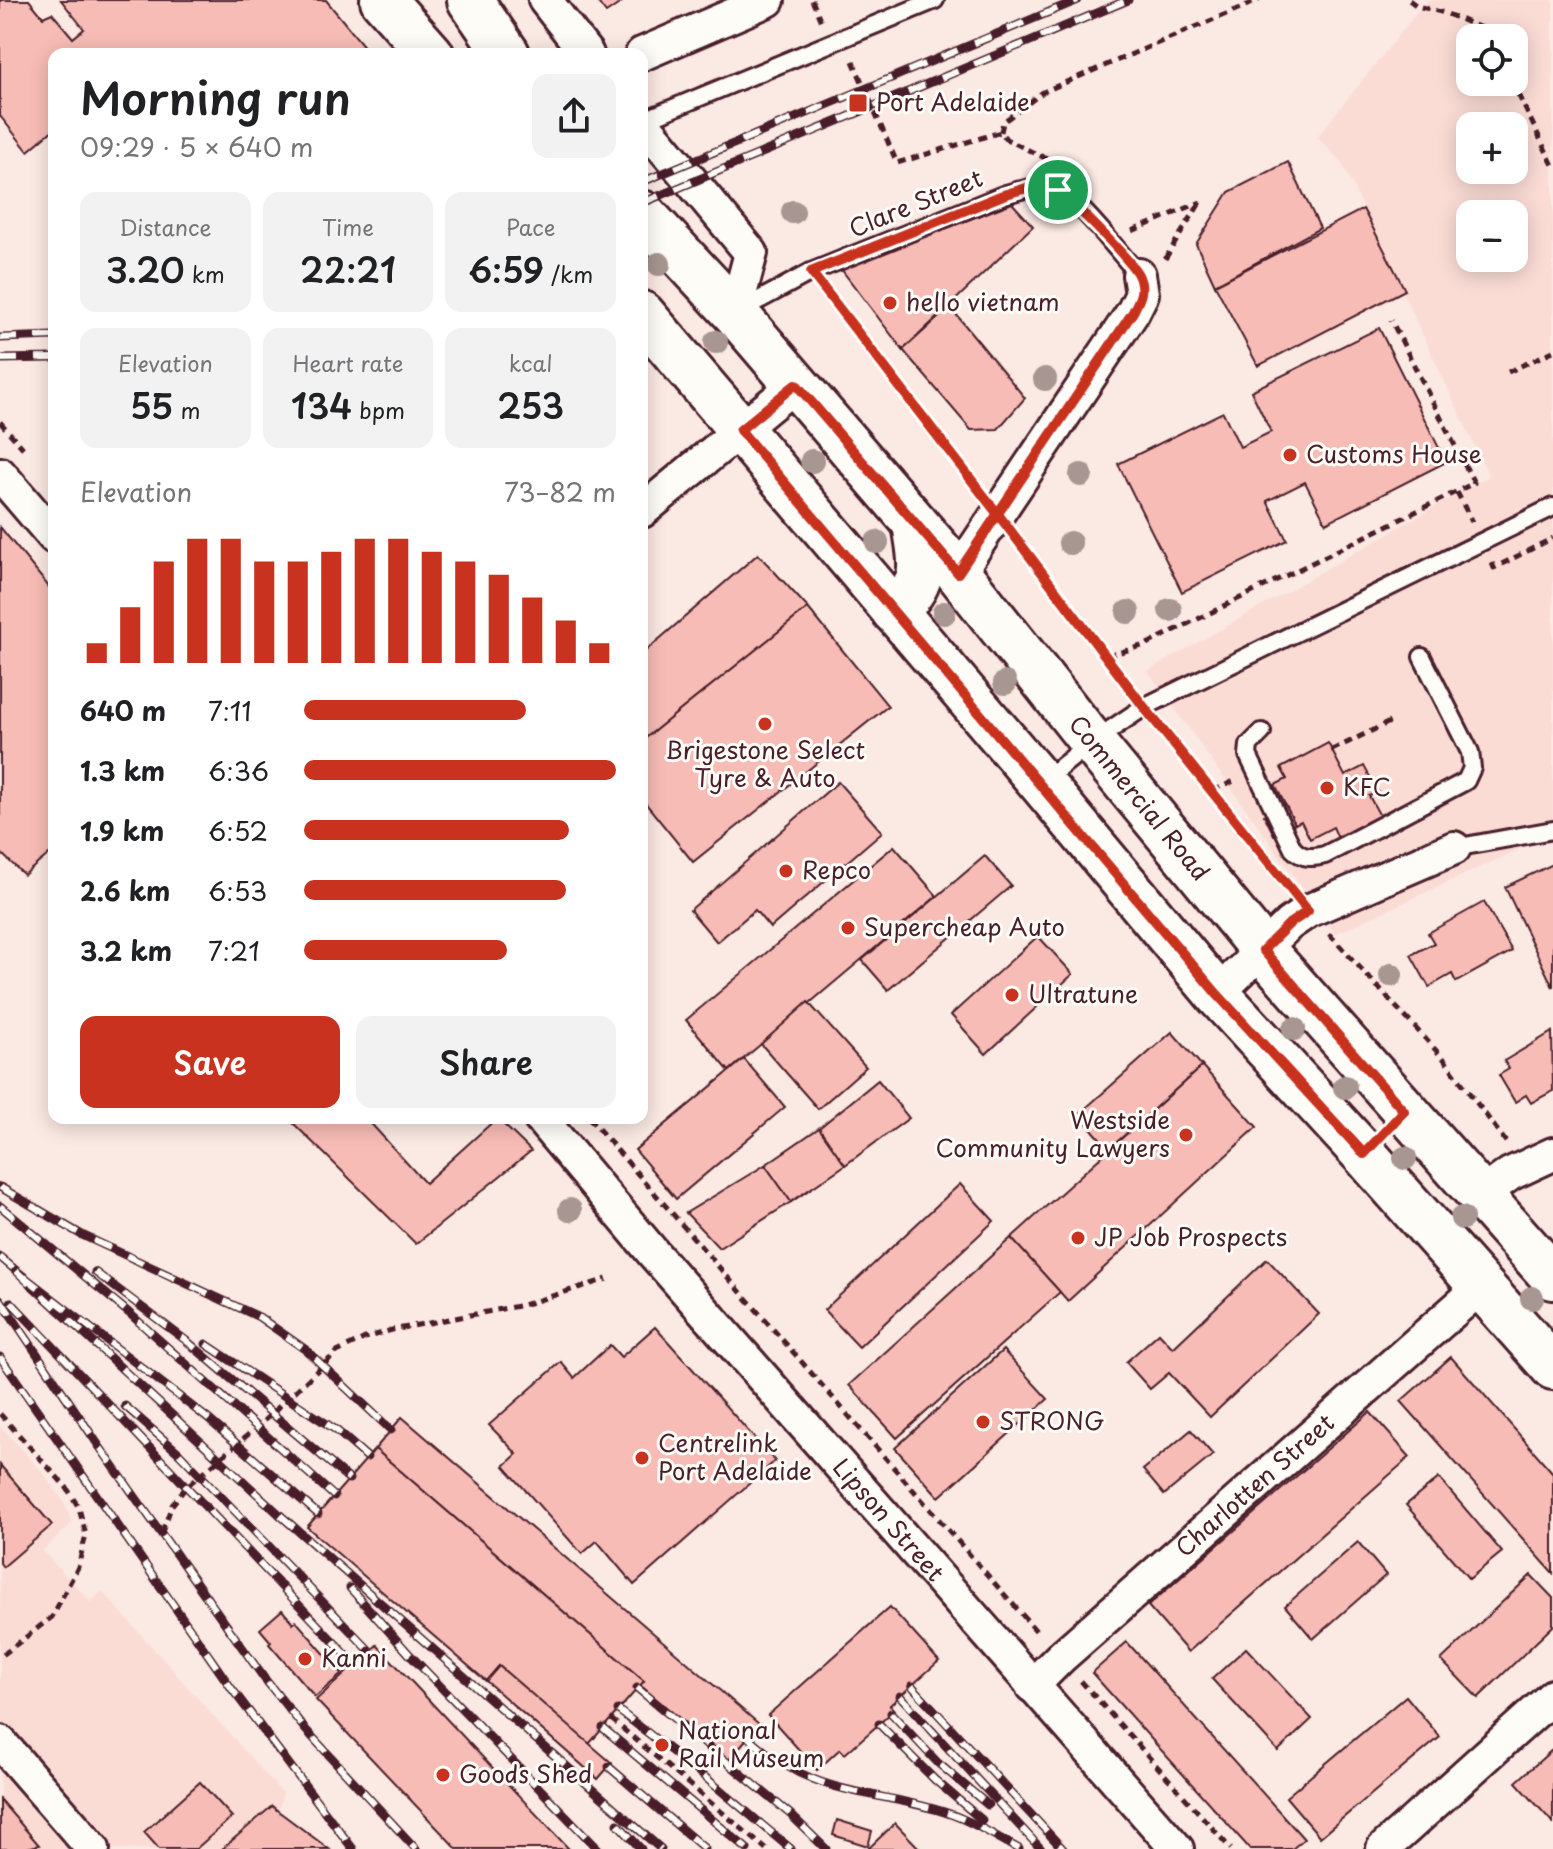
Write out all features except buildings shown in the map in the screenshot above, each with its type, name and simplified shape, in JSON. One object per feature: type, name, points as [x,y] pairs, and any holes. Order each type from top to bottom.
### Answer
[{"type":"main road","points":[[383,0],[426,48]]},
{"type":"main road","points":[[470,0],[503,48]]},
{"type":"main road","name":"Commercial Road","points":[[648,219],[735,313],[958,573],[1263,950],[1553,1277]]},
{"type":"main road","points":[[648,321],[1217,994],[1553,1367]]},
{"type":"main road","points":[[894,611],[914,592],[919,580],[921,564],[915,523]]},
{"type":"main road","points":[[1364,1154],[1404,1111]]},
{"type":"street","points":[[545,0],[582,48]]},
{"type":"street","points":[[648,51],[768,0]]},
{"type":"street","points":[[648,128],[751,253],[735,313]]},
{"type":"street","points":[[958,573],[1141,285]]},
{"type":"street","points":[[648,506],[796,384]]},
{"type":"street","points":[[0,474],[48,530]]},
{"type":"street","points":[[1217,994],[1289,924],[1308,911],[1454,848]]},
{"type":"street","name":"Lipson Street","points":[[545,1124],[654,1254],[1177,1849]]},
{"type":"street","points":[[1480,1196],[1510,1174],[1540,1161]]},
{"type":"street","name":"Charlotten Street","points":[[1032,1686],[1061,1657],[1482,1286]]},
{"type":"street","points":[[1383,1849],[1553,1696]]},
{"type":"street","points":[[0,1742],[93,1849]]},
{"type":"lane","points":[[648,119],[935,0]]},
{"type":"lane","name":"Clare Street","points":[[735,313],[811,272],[1030,187],[1058,190],[1076,205],[1141,285]]},
{"type":"lane","points":[[1041,783],[1092,742],[1144,707],[1553,507]]},
{"type":"lane","points":[[1262,732],[1249,745],[1248,755],[1293,849],[1300,856],[1312,858],[1325,855],[1466,781],[1472,768],[1470,752],[1422,657]]},
{"type":"lane","points":[[1454,848],[1553,830]]},
{"type":"path","points":[[1001,132],[1003,122],[1043,92],[1259,0]]},
{"type":"path","points":[[1409,0],[1417,6],[1472,24]]},
{"type":"path","points":[[855,68],[889,146]]},
{"type":"path","points":[[1519,96],[1553,165]]},
{"type":"path","points":[[1141,285],[1201,202]]},
{"type":"path","points":[[811,272],[1144,707],[1308,911],[1540,1161]]},
{"type":"path","points":[[1107,656],[1145,645],[1474,483],[1391,320]]},
{"type":"path","points":[[1508,372],[1553,351]]},
{"type":"path","points":[[1332,750],[1394,720]]},
{"type":"path","points":[[594,1124],[1038,1633]]},
{"type":"path","points":[[162,1532],[172,1505],[187,1486],[256,1428],[337,1352],[365,1338],[392,1330],[523,1305],[607,1279]]},
{"type":"path","points":[[0,1414],[67,1488],[79,1508],[86,1535],[78,1567],[52,1617],[0,1657]]},
{"type":"path","points":[[1078,1677],[1231,1849]]},
{"type":"path","points":[[611,1719],[766,1849]]},
{"type":"shaded area","points":[[1427,0],[1553,0],[1553,834],[1335,934],[1148,671],[1489,476],[1341,161],[1317,137]]},
{"type":"shaded area","points":[[0,1426],[45,1475],[64,1502],[72,1523],[42,1551],[91,1602],[102,1591],[283,1794],[278,1811],[329,1849],[0,1849]]},
{"type":"railway","points":[[648,179],[1078,0]]},
{"type":"railway","points":[[648,200],[1128,0]]},
{"type":"railway","points":[[0,338],[48,336]]},
{"type":"railway","points":[[0,359],[48,358]]},
{"type":"railway","points":[[0,1187],[82,1235],[259,1317],[306,1350],[391,1430]]},
{"type":"railway","points":[[0,1206],[129,1313],[334,1496]]},
{"type":"railway","points":[[0,1257],[13,1268]]},
{"type":"railway","points":[[318,1514],[207,1418],[13,1268],[279,1514],[661,1849]]},
{"type":"railway","points":[[95,1272],[188,1342],[349,1479]]},
{"type":"railway","points":[[0,1299],[99,1446],[264,1678],[305,1729],[416,1849]]},
{"type":"railway","points":[[11,1302],[355,1664]]},
{"type":"railway","points":[[206,1344],[336,1430],[367,1457]]},
{"type":"railway","points":[[0,1357],[232,1689],[353,1849]]},
{"type":"railway","points":[[125,1406],[179,1453],[370,1651]]},
{"type":"railway","points":[[350,1588],[411,1656],[598,1849]]},
{"type":"railway","points":[[912,1686],[1063,1849]]},
{"type":"railway","points":[[637,1688],[790,1814],[826,1849]]},
{"type":"railway","points":[[900,1696],[1041,1849]]},
{"type":"railway","points":[[618,1710],[791,1849]]},
{"type":"railway","points":[[891,1713],[938,1763],[988,1805]]},
{"type":"railway","points":[[879,1724],[935,1780],[982,1820]]},
{"type":"railway","points":[[603,1728],[747,1849]]},
{"type":"railway","points":[[748,1737],[795,1771],[817,1781],[951,1814],[1019,1849]]},
{"type":"railway","points":[[609,1767],[705,1849]]},
{"type":"railway","points":[[618,1824],[641,1849]]},
{"type":"place","name":"Port Adelaide","points":[[858,103]]},
{"type":"place","name":"hello vietnam","points":[[890,303]]},
{"type":"place","name":"Customs House","points":[[1290,455]]},
{"type":"place","name":"Brigestone Select Tyre & Auto","points":[[765,724]]},
{"type":"place","name":"KFC","points":[[1327,788]]},
{"type":"place","name":"Repco","points":[[786,871]]},
{"type":"place","name":"Supercheap Auto","points":[[848,928]]},
{"type":"place","name":"Ultratune","points":[[1012,995]]},
{"type":"place","name":"Westside Community Lawyers","points":[[1186,1135]]},
{"type":"place","name":"JP Job Prospects","points":[[1078,1238]]},
{"type":"place","name":"STRONG","points":[[983,1422]]},
{"type":"place","name":"Centrelink Port Adelaide","points":[[642,1458]]},
{"type":"place","name":"Kanni","points":[[305,1659]]},
{"type":"place","name":"National Rail Museum","points":[[662,1745]]},
{"type":"place","name":"Goods Shed","points":[[443,1775]]},
{"type":"route","points":[[1058,190],[1030,187],[1003,195],[811,272],[997,513],[1020,542],[1144,707],[1308,911],[1289,924],[1263,950],[1404,1111],[1364,1154],[1217,994],[740,430],[796,384],[958,573],[997,513],[1133,312],[1142,294],[1139,275],[1076,205],[1058,190]]}]
